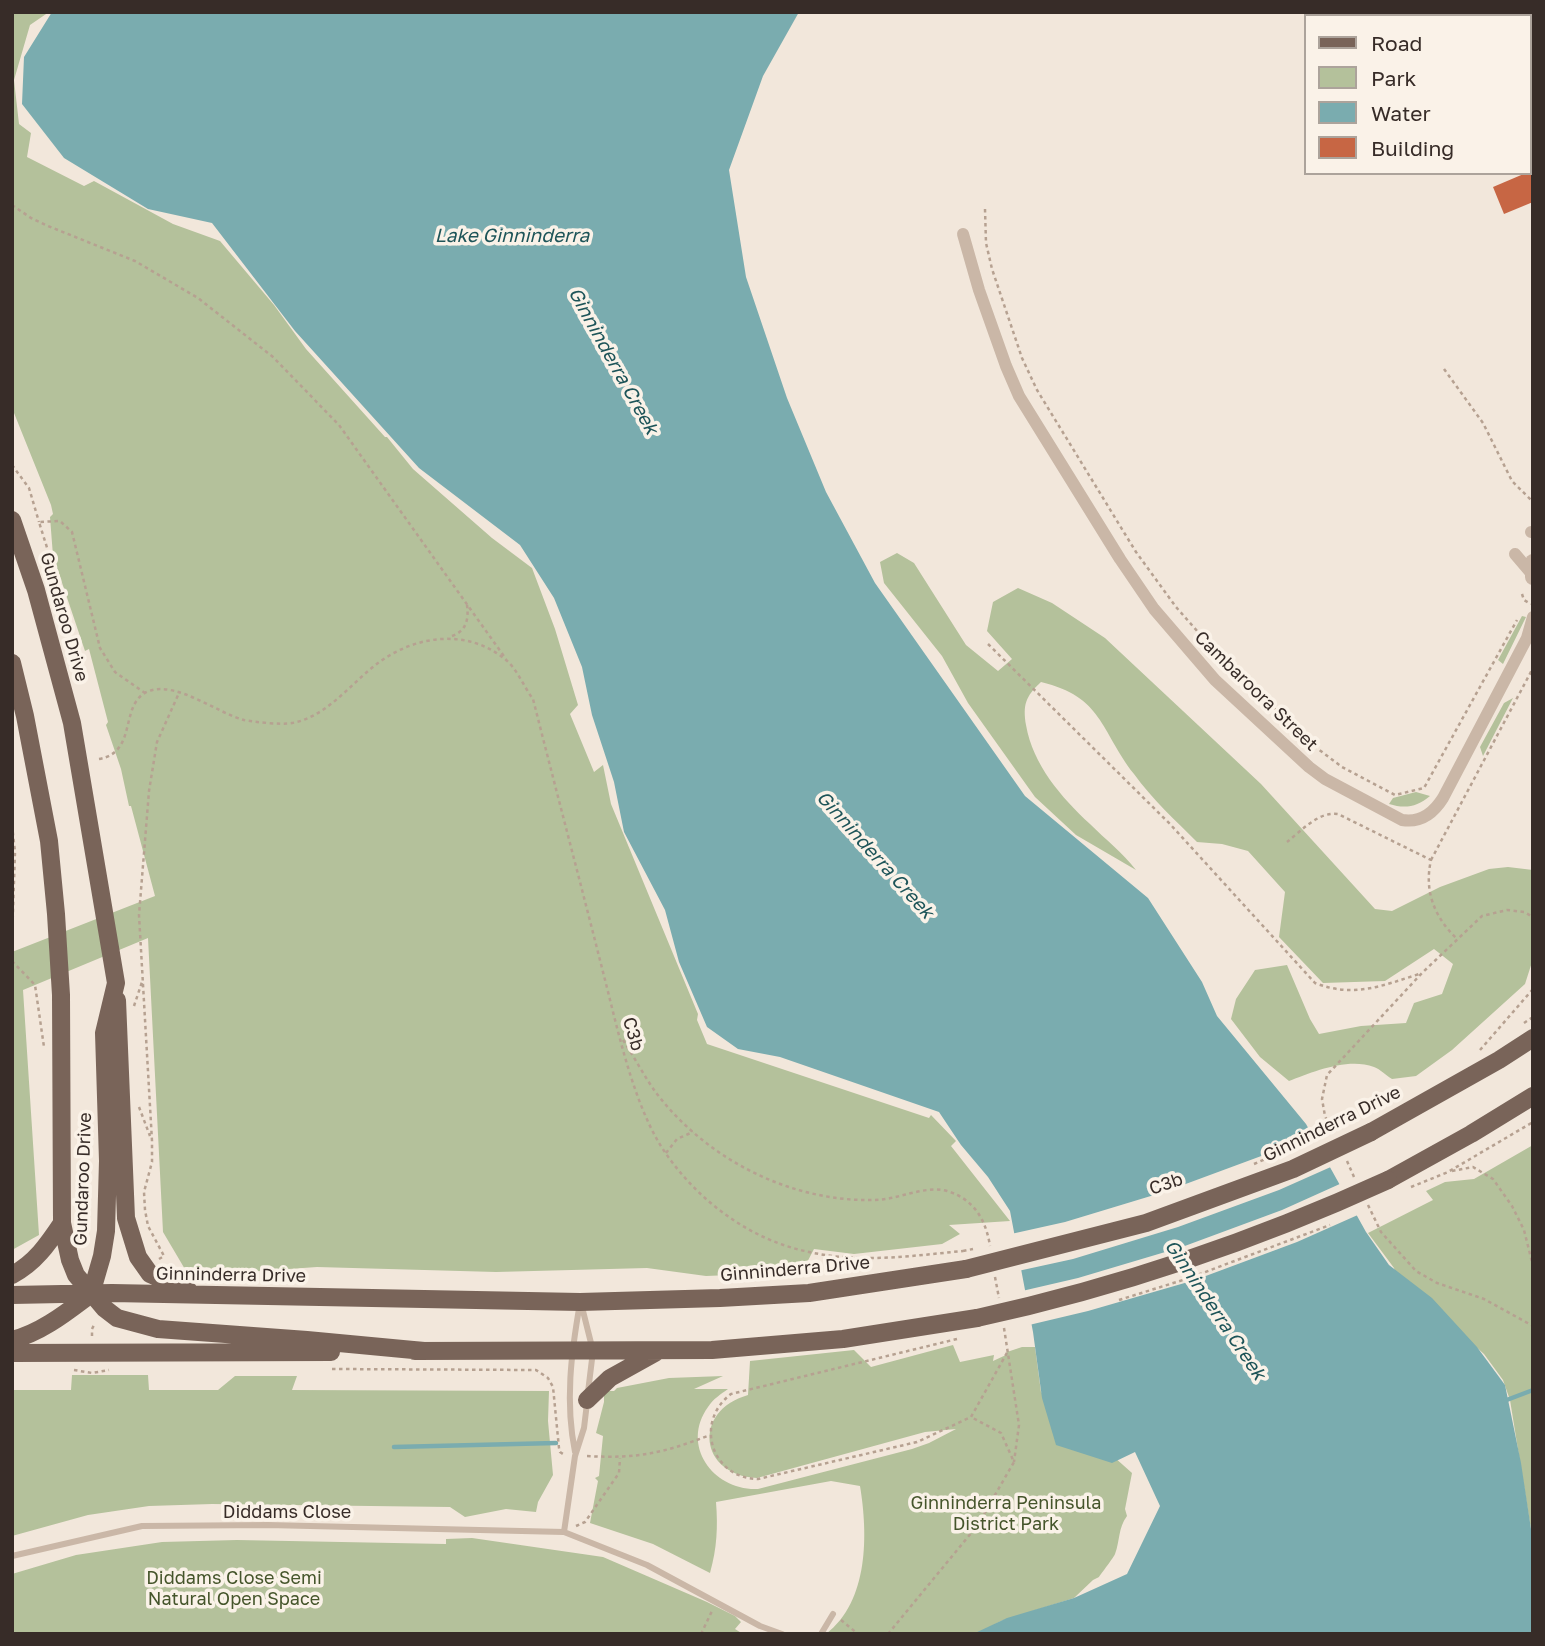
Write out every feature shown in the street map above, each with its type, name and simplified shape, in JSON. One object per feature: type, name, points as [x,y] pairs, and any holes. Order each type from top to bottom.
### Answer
[{"type":"main road","name":"Gundaroo Drive","points":[[12,520],[36,590],[72,723],[116,983],[104,1033],[108,1161],[106,1231],[91,1294]]},
{"type":"main road","name":"Gundaroo Drive","points":[[12,663],[49,841],[56,914],[61,995],[62,1223],[76,1275],[91,1294]]},
{"type":"main road","points":[[116,983],[126,1217],[131,1236],[138,1257],[150,1273],[170,1284],[204,1296]]},
{"type":"main road","name":"Ginninderra Drive","points":[[12,1295],[580,1302],[809,1293],[966,1269],[1146,1223],[1293,1168],[1367,1124],[1499,1060],[1533,1038]]},
{"type":"main road","points":[[12,1353],[712,1350],[843,1339],[977,1318],[1093,1290],[1164,1269],[1312,1215],[1388,1180],[1471,1135],[1533,1096]]},
{"type":"main road","points":[[12,1275],[31,1264],[62,1223]]},
{"type":"main road","points":[[12,1340],[21,1338],[63,1315],[91,1294],[117,1318],[158,1329],[424,1351]]},
{"type":"main road","points":[[587,1400],[610,1378],[658,1351]]},
{"type":"street","name":"Cambaroora Street","points":[[963,234],[983,302],[1019,396],[1119,559],[1164,622],[1215,680],[1325,779],[1402,820],[1411,821],[1430,814],[1443,798],[1530,636],[1527,615]]},
{"type":"street","points":[[1515,554],[1532,575]]},
{"type":"street","points":[[1532,575],[1533,562]]},
{"type":"lane","points":[[564,1532],[575,1456],[584,1427],[593,1351],[580,1302]]},
{"type":"lane","points":[[575,1456],[570,1427],[571,1351],[580,1302]]},
{"type":"lane","name":"Diddams Close","points":[[12,1556],[142,1526],[335,1526],[564,1532],[646,1565],[761,1626],[782,1634]]},
{"type":"lane","points":[[821,1634],[833,1614]]},
{"type":"path","points":[[12,205],[48,226],[135,261],[198,298],[273,357],[339,425],[508,662]]},
{"type":"path","points":[[985,209],[986,243],[1010,326],[1037,390],[1063,434],[1136,552],[1177,607],[1242,678],[1317,749],[1342,767],[1395,795],[1424,788],[1527,615]]},
{"type":"path","points":[[1444,369],[1483,423],[1512,481],[1533,502]]},
{"type":"path","points":[[12,465],[29,488],[49,554]]},
{"type":"path","points":[[39,522],[60,521],[72,532],[100,648],[115,672],[145,693],[134,706],[124,741],[108,757],[99,759]]},
{"type":"path","points":[[1522,594],[1524,600],[1533,605]]},
{"type":"path","points":[[449,638],[460,633],[467,624],[467,603]]},
{"type":"path","name":"C3b","points":[[145,693],[160,690],[179,693],[244,720],[291,723],[324,709],[394,653],[435,638],[449,638],[494,651],[508,662],[533,699],[620,1035],[643,1110],[680,1173],[706,1199],[735,1222],[768,1239],[802,1251],[838,1258],[875,1259],[975,1248]]},
{"type":"path","points":[[988,644],[1170,824],[1315,983],[1334,990],[1360,991],[1422,973]]},
{"type":"path","points":[[1457,938],[1445,927],[1432,903],[1428,874],[1431,860],[1533,668]]},
{"type":"path","points":[[164,1256],[148,1226],[145,1210],[144,1192],[152,1162],[152,1141],[139,915],[149,791],[157,742],[179,693]]},
{"type":"path","points":[[1287,842],[1321,816],[1331,813],[1431,860]]},
{"type":"path","points":[[12,825],[12,940]]},
{"type":"path","points":[[12,961],[35,985],[45,1051]]},
{"type":"path","points":[[1478,1053],[1533,989]]},
{"type":"path","points":[[620,1035],[657,1094],[693,1132],[718,1152],[754,1173],[793,1189],[834,1198],[876,1200],[930,1189],[956,1195],[971,1204],[982,1218],[987,1228],[992,1256]]},
{"type":"path","points":[[1405,1190],[1448,1171],[1533,1122]]},
{"type":"path","points":[[1252,1165],[1367,1124]]},
{"type":"path","points":[[666,1153],[677,1139],[693,1132]]},
{"type":"path","points":[[1448,1171],[1473,1167],[1493,1179],[1524,1230],[1533,1266]]},
{"type":"path","points":[[986,1246],[998,1244]]},
{"type":"path","points":[[994,1269],[1001,1310]]},
{"type":"path","points":[[888,1634],[977,1526],[1014,1462],[1019,1425],[1003,1324]]},
{"type":"path","points":[[967,1337],[731,1394],[715,1412],[710,1435],[717,1458],[728,1470],[742,1477],[758,1479],[917,1441],[971,1417],[1008,1351]]},
{"type":"path","points":[[68,1370],[92,1373],[116,1369]]},
{"type":"path","points":[[323,1369],[536,1370],[544,1375],[553,1387],[560,1452],[575,1456],[620,1458],[670,1451],[710,1435]]},
{"type":"path","points":[[971,1417],[1001,1433],[1014,1462]]},
{"type":"path","points":[[564,1532],[585,1522],[619,1474],[620,1458]]},
{"type":"path","points":[[701,1634],[717,1603]]},
{"type":"path","points":[[833,1614],[858,1634]]},
{"type":"green space","points":[[12,12],[49,12],[30,25],[14,80],[19,124],[31,133],[27,157],[84,186],[94,181],[173,224],[220,241],[274,305],[306,349],[413,469],[492,538],[532,568],[555,629],[578,705],[570,714],[594,772],[603,765],[611,804],[698,1014],[697,1020],[707,1044],[929,1118],[931,1115],[956,1141],[951,1146],[1010,1221],[949,1225],[960,1234],[942,1244],[854,1254],[814,1249],[802,1272],[706,1276],[647,1268],[496,1272],[317,1267],[189,1276],[163,1232],[148,938],[23,990],[39,1235],[12,1250],[12,952],[155,896],[121,769],[106,725],[108,722],[89,649],[85,651],[53,556],[51,505],[12,408]]},
{"type":"green space","points":[[897,553],[914,563],[966,645],[998,671],[1012,659],[987,631],[993,602],[1018,588],[1052,603],[1105,638],[1261,784],[1375,909],[1392,911],[1440,887],[1489,869],[1508,867],[1533,870],[1533,959],[1525,984],[1452,1050],[1416,1076],[1392,1079],[1374,1067],[1353,1064],[1330,1067],[1289,1081],[1260,1057],[1231,1019],[1236,999],[1255,970],[1287,965],[1319,1034],[1361,1026],[1406,1023],[1414,1003],[1442,994],[1453,964],[1434,949],[1385,981],[1323,983],[1279,937],[1285,892],[1248,851],[1222,844],[1197,842],[1141,783],[1089,706],[1061,688],[1041,682],[1031,692],[1025,707],[1026,725],[1035,754],[1069,803],[1136,870],[1076,835],[1035,797],[968,703],[942,656],[884,583],[880,562]]},
{"type":"green space","points":[[1522,616],[1526,617],[1503,664],[1498,660]]},
{"type":"green space","points":[[1513,698],[1483,756],[1480,747],[1504,703]]},
{"type":"green space","points":[[1416,792],[1430,796],[1411,806],[1389,804],[1393,798]]},
{"type":"green space","points":[[1533,1145],[1533,1542],[1510,1400],[1503,1380],[1484,1354],[1396,1275],[1394,1268],[1368,1233],[1433,1200],[1426,1191],[1445,1182],[1474,1179]]},
{"type":"green space","name":"Ginninderra Peninsula District Park","points":[[953,1345],[960,1362],[994,1355],[993,1361],[1022,1347],[1035,1347],[1041,1392],[1132,1473],[1125,1509],[1127,1516],[1115,1554],[1099,1577],[1074,1598],[1001,1621],[977,1634],[826,1634],[851,1604],[858,1585],[864,1545],[860,1486],[831,1481],[716,1502],[716,1538],[710,1573],[653,1544],[590,1523],[598,1481],[595,1478],[599,1476],[603,1436],[596,1433],[604,1391],[669,1378],[723,1376],[694,1389],[728,1389],[710,1404],[700,1422],[700,1451],[715,1474],[728,1483],[742,1488],[758,1489],[912,1449],[956,1429],[925,1432],[757,1478],[738,1474],[723,1466],[714,1455],[710,1441],[711,1428],[718,1414],[730,1403],[748,1395],[750,1361],[854,1350],[871,1367]]},
{"type":"green space","points":[[72,1375],[148,1375],[149,1390],[218,1390],[235,1376],[297,1376],[292,1390],[549,1391],[548,1421],[553,1475],[538,1502],[536,1512],[506,1509],[465,1517],[450,1507],[212,1504],[149,1506],[88,1515],[12,1536],[12,1390],[71,1390]]},
{"type":"green space","name":"Diddams Close Semi Natural Open Space","points":[[472,1538],[603,1557],[735,1616],[741,1622],[735,1629],[743,1634],[12,1634],[12,1574],[76,1555],[162,1542],[237,1540],[446,1544],[446,1539]]},
{"type":"water","name":"Lake Ginninderra","points":[[52,12],[799,12],[763,76],[729,170],[746,277],[787,398],[826,492],[875,583],[1025,796],[1148,898],[1202,982],[1217,1016],[1306,1124],[1366,1232],[1389,1265],[1432,1298],[1477,1347],[1505,1385],[1533,1542],[1533,1634],[973,1634],[1007,1618],[1074,1598],[1127,1574],[1160,1506],[1135,1452],[1112,1463],[1056,1445],[1042,1398],[1033,1332],[1010,1211],[939,1112],[780,1057],[738,1049],[707,1027],[679,962],[665,910],[624,832],[614,782],[592,715],[582,667],[554,598],[520,545],[419,468],[295,331],[212,223],[148,209],[64,158],[22,104],[24,57]]},
{"type":"pier","points":[[1314,1132],[1333,1166],[1279,1190],[1178,1227],[1073,1259],[1018,1271],[1011,1234],[1065,1222],[1164,1192],[1264,1155]]},
{"type":"pier","points":[[1342,1183],[1360,1214],[1297,1242],[1195,1280],[1029,1325],[1022,1291],[1078,1278],[1182,1247],[1282,1210]]},
{"type":"building","points":[[1533,170],[1533,202],[1504,214],[1493,187],[1521,175],[1531,175]]},
{"type":"waterway","points":[[1504,1401],[1533,1390]]},
{"type":"waterway","points":[[394,1447],[556,1443]]},
{"type":"water label","name":"Ginninderra Creek","points":[[613,361]]},
{"type":"water label","name":"Ginninderra Creek","points":[[875,855]]},
{"type":"water label","name":"Ginninderra Creek","points":[[1215,1310]]}]
